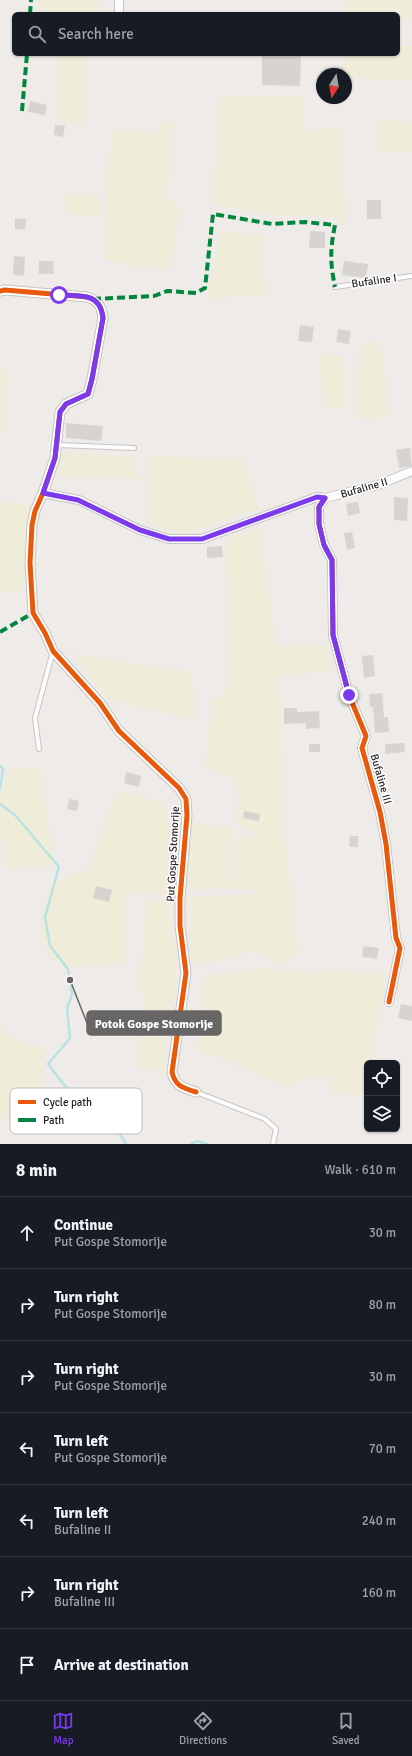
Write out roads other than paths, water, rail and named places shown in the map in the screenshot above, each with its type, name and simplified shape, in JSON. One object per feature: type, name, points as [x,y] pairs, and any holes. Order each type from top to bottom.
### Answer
[{"type":"street","points":[[119,0],[119,12]]},
{"type":"street","name":"Put Gospe Stomorije","points":[[0,291],[5,290],[87,296],[98,302],[102,309],[103,318],[88,394],[66,404],[60,412],[55,458],[35,511],[32,525],[30,563],[33,613],[45,632],[53,651],[100,703],[119,731],[179,788],[186,799],[187,815],[180,898],[180,926],[186,973],[172,1072],[174,1080],[178,1085],[196,1092]]},
{"type":"street","name":"Bufaline II","points":[[43,493],[78,500],[140,530],[169,539],[202,539],[317,497],[325,498],[378,485],[412,471]]},
{"type":"street","name":"Bufaline III","points":[[325,498],[319,507],[319,524],[324,545],[332,560],[333,635],[349,695],[366,736],[362,748],[380,812],[386,844],[396,938],[400,948],[390,1002]]},
{"type":"lane","name":"Bufaline I","points":[[335,287],[412,276]]},
{"type":"lane","points":[[56,444],[134,448]]},
{"type":"lane","points":[[39,749],[35,718],[53,651]]},
{"type":"lane","name":"Put Gospe Stomorije","points":[[196,1092],[265,1118],[276,1129],[274,1144]]},
{"type":"waterway","points":[[0,766],[3,769],[0,789]]},
{"type":"waterway","points":[[0,804],[15,815],[59,867],[45,917],[50,946],[68,969],[72,995],[67,1008],[70,1038],[48,1064],[67,1088]]},
{"type":"waterway","points":[[120,1134],[126,1144]]},
{"type":"waterway","points":[[191,1144],[197,1141],[207,1144]]},
{"type":"place","name":"Potok Gospe Stomorije","points":[[70,980]]}]
